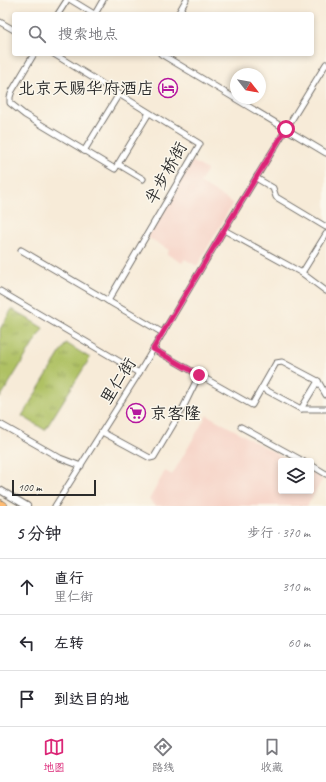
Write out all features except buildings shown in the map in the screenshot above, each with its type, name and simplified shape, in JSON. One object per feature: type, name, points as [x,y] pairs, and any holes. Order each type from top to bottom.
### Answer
[{"type":"street","points":[[59,12],[67,0]]},
{"type":"street","points":[[71,0],[92,12]]},
{"type":"street","points":[[96,12],[103,0]]},
{"type":"street","points":[[179,12],[186,0]]},
{"type":"street","points":[[0,22],[12,29]]},
{"type":"street","points":[[33,56],[12,91],[10,103],[25,115],[115,169],[149,113]]},
{"type":"street","name":"半步桥街","points":[[57,56],[200,144],[108,301]]},
{"type":"street","points":[[164,56],[326,153]]},
{"type":"street","name":"里仁街","points":[[55,506],[139,373],[224,230],[326,64]]},
{"type":"street","points":[[84,151],[119,94]]},
{"type":"street","points":[[118,164],[143,179]]},
{"type":"street","points":[[256,178],[273,188],[276,197],[326,227]]},
{"type":"street","points":[[224,230],[302,273],[326,290]]},
{"type":"street","points":[[302,273],[326,234]]},
{"type":"street","points":[[21,250],[163,333]]},
{"type":"street","points":[[0,291],[139,373]]},
{"type":"street","points":[[153,349],[252,405],[276,363],[279,362],[282,362],[318,381],[326,395]]},
{"type":"street","points":[[102,432],[152,458],[182,410],[199,375]]},
{"type":"street","points":[[301,409],[318,381]]},
{"type":"street","points":[[262,388],[301,409],[326,409]]},
{"type":"street","points":[[0,424],[60,458],[81,466]]},
{"type":"street","points":[[241,427],[298,458]]},
{"type":"street","points":[[314,467],[326,474]]},
{"type":"street","points":[[0,490],[27,506]]},
{"type":"shaded area","points":[[192,161],[207,170],[200,183],[233,203],[197,266],[185,259],[182,263],[167,254],[169,250],[147,237]]},
{"type":"shaded area","points":[[207,415],[285,458],[278,458],[278,494],[314,494],[314,474],[323,479],[307,506],[156,506],[149,500],[165,471],[172,475]]},
{"type":"green space","points":[[12,309],[43,328],[0,398],[0,329]]},
{"type":"green space","points":[[66,343],[90,358],[45,430],[22,416]]},
{"type":"place","name":"北京天赐华府酒店","points":[[168,88]]},
{"type":"place","name":"京客隆","points":[[136,413]]},
{"type":"route","points":[[199,375],[153,349],[286,129]]}]
